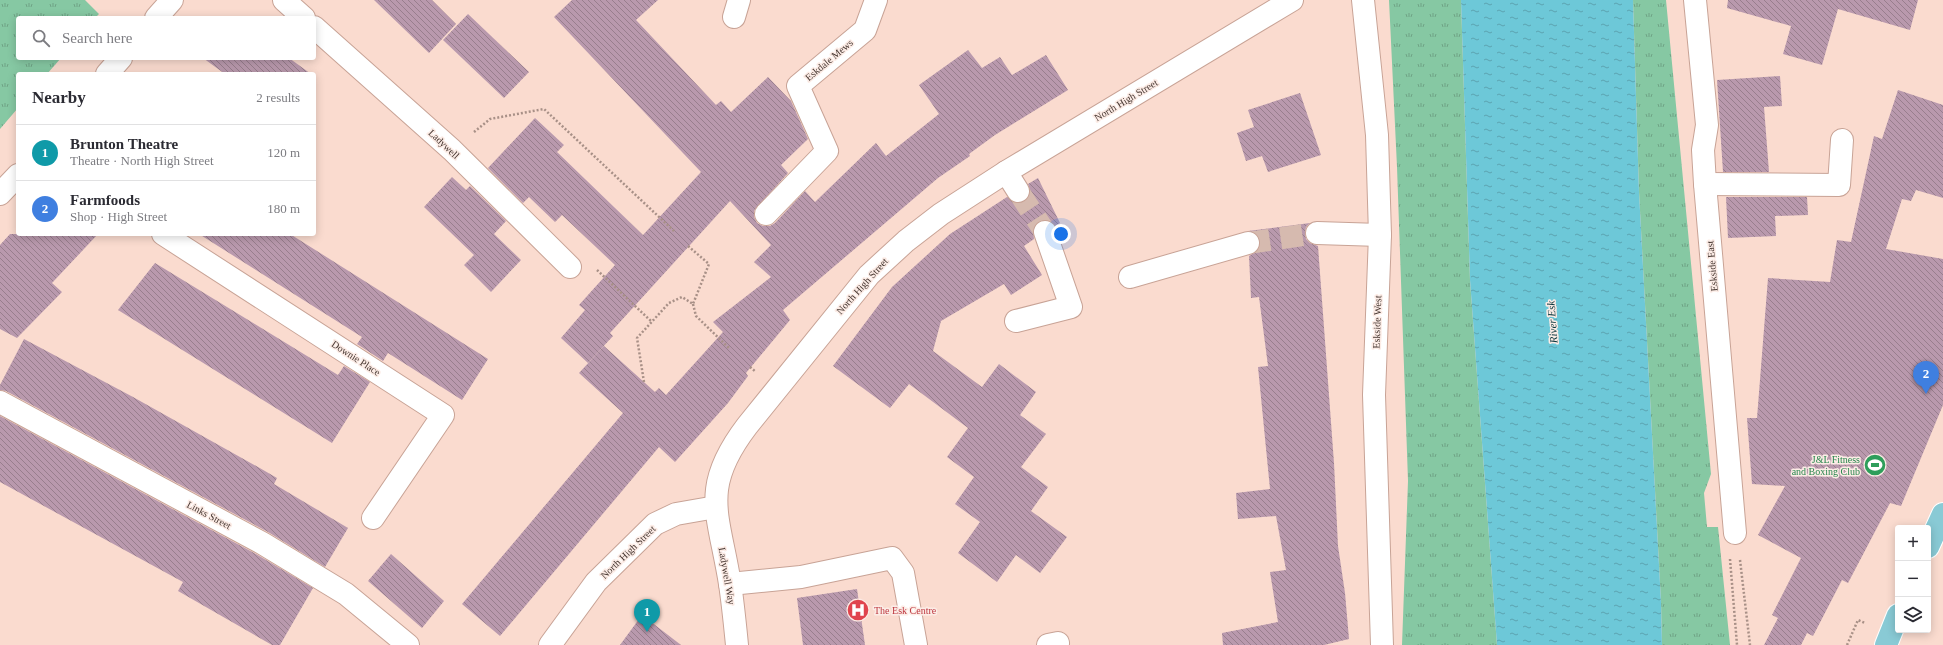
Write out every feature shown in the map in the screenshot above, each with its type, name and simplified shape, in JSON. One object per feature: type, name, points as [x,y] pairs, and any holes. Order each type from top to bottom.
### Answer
[{"type":"main road","points":[[1931,540],[1943,514]]},
{"type":"main road","points":[[1886,645],[1895,622]]},
{"type":"street","points":[[158,16],[172,0]]},
{"type":"street","points":[[284,0],[302,16]]},
{"type":"street","name":"Eskdale Mews","points":[[766,214],[827,151],[798,86],[865,30],[876,0]]},
{"type":"street","name":"North High Street","points":[[550,645],[596,582],[655,524],[676,514],[716,507],[722,468],[732,446],[807,350],[869,275],[906,241],[941,214],[1006,172],[1292,0]]},
{"type":"street","name":"Eskside West","points":[[1363,0],[1377,134],[1380,235],[1374,395],[1382,645]]},
{"type":"street","name":"Eskside East","points":[[1695,0],[1707,125],[1703,150],[1705,184],[1735,533]]},
{"type":"street","name":"Ladywell","points":[[316,29],[452,150],[570,267]]},
{"type":"street","points":[[109,72],[119,60]]},
{"type":"street","points":[[1705,184],[1839,185],[1842,140]]},
{"type":"street","points":[[1006,172],[1018,190]]},
{"type":"street","points":[[0,194],[16,177]]},
{"type":"street","points":[[1016,322],[1071,308],[1045,232]]},
{"type":"street","points":[[1317,233],[1380,235]]},
{"type":"street","name":"Downie Place","points":[[166,236],[443,415],[373,518]]},
{"type":"street","points":[[1130,277],[1248,243]]},
{"type":"street","name":"Links Street","points":[[0,402],[269,547],[346,594],[408,645]]},
{"type":"street","name":"Ladywell Way","points":[[716,507],[730,584],[737,645]]},
{"type":"street","points":[[730,584],[801,577],[892,558],[903,573],[916,645]]},
{"type":"path","points":[[452,150],[490,119],[544,109],[674,232]]},
{"type":"path","points":[[688,246],[709,264],[693,304],[696,316],[729,348]]},
{"type":"path","points":[[570,267],[591,264],[652,322]]},
{"type":"path","points":[[644,382],[637,338],[669,303],[682,297],[693,304]]},
{"type":"path","points":[[1735,533],[1730,563],[1737,645]]},
{"type":"path","points":[[1735,533],[1750,645]]},
{"type":"green space","points":[[0,0],[85,0],[99,14],[97,16],[16,16],[16,60],[59,60],[49,72],[16,72],[16,110],[0,129]]},
{"type":"green space","points":[[1389,0],[1461,0],[1470,280],[1497,645],[1402,645],[1408,481],[1397,167]]},
{"type":"green space","points":[[1633,0],[1666,0],[1711,474],[1704,493],[1707,527],[1718,527],[1730,645],[1662,645],[1639,192]]},
{"type":"water","name":"River Esk","points":[[1461,0],[1633,0],[1639,192],[1662,645],[1497,645],[1470,280]]},
{"type":"building","points":[[374,0],[432,0],[456,24],[429,53]]},
{"type":"building","points":[[572,0],[658,0],[636,20],[716,105],[721,101],[731,112],[768,77],[791,101],[808,139],[781,165],[788,173],[754,211],[754,217],[757,223],[763,226],[770,226],[775,223],[805,191],[815,202],[876,143],[886,156],[939,114],[919,85],[968,50],[982,68],[1000,57],[1012,75],[1046,55],[1068,90],[995,135],[969,154],[970,156],[938,178],[783,310],[790,320],[746,373],[748,376],[728,403],[675,462],[659,447],[500,636],[462,604],[623,413],[579,373],[604,346],[655,392],[659,388],[666,395],[723,332],[713,322],[771,277],[754,262],[771,245],[730,201],[610,333],[613,336],[588,363],[561,338],[585,310],[579,305],[615,265],[562,215],[555,222],[529,197],[523,203],[488,168],[535,118],[564,145],[557,152],[643,235],[701,172],[554,17]]},
{"type":"building","points":[[1728,0],[1918,0],[1910,30],[1838,9],[1822,65],[1783,54],[1791,26],[1727,8]]},
{"type":"building","points":[[468,14],[529,72],[504,98],[443,40]]},
{"type":"building","points":[[206,60],[292,60],[308,72],[222,72]]},
{"type":"building","points":[[1780,76],[1782,106],[1764,107],[1769,172],[1723,172],[1717,80]]},
{"type":"building","points":[[1898,90],[1943,105],[1943,198],[1916,190],[1911,201],[1902,199],[1886,249],[1943,259],[1943,405],[1901,506],[1890,503],[1848,583],[1842,580],[1813,636],[1807,633],[1801,645],[1764,645],[1778,618],[1772,615],[1801,558],[1758,535],[1785,486],[1752,484],[1747,418],[1757,418],[1768,278],[1830,282],[1837,240],[1851,242],[1874,136],[1882,139]]},
{"type":"building","points":[[1300,93],[1321,155],[1268,172],[1262,156],[1246,161],[1237,133],[1254,127],[1248,110]]},
{"type":"building","points":[[452,177],[466,190],[470,186],[506,221],[494,234],[521,260],[491,292],[464,265],[474,255],[424,207]]},
{"type":"building","points":[[1038,178],[1060,223],[1055,226],[1048,220],[1041,220],[1033,229],[1034,239],[1024,246],[1042,275],[1011,295],[1004,284],[941,321],[933,351],[982,387],[999,364],[1036,392],[1020,415],[1046,434],[1021,467],[1048,487],[1031,511],[1067,537],[1040,573],[1016,555],[997,582],[958,553],[980,522],[955,504],[974,477],[947,457],[968,428],[909,384],[890,408],[833,366],[892,287],[950,234],[1007,197],[1013,202],[1019,203],[1025,201],[1029,197],[1030,191],[1028,184]]},
{"type":"building","points":[[1726,197],[1807,197],[1808,215],[1775,216],[1776,236],[1728,238]]},
{"type":"building","points":[[1310,223],[1306,227],[1305,233],[1306,239],[1310,243],[1318,246],[1334,463],[1338,546],[1345,593],[1349,639],[1324,645],[1223,645],[1222,633],[1278,622],[1270,572],[1286,570],[1276,516],[1238,519],[1236,493],[1270,489],[1258,367],[1268,366],[1259,297],[1251,298],[1249,256],[1257,251],[1260,246],[1260,240],[1256,234],[1248,231]]},
{"type":"building","points":[[10,234],[16,234],[16,236],[96,236],[52,283],[62,292],[17,338],[0,329],[0,245]]},
{"type":"building","points":[[202,236],[293,236],[488,359],[462,400],[388,353],[383,361],[357,344],[362,337]]},
{"type":"building","points":[[155,263],[338,375],[344,366],[370,382],[332,443],[118,310]]},
{"type":"building","points":[[24,339],[133,397],[277,478],[274,484],[348,528],[325,567],[268,532],[6,391],[0,390],[0,385]]},
{"type":"building","points":[[0,416],[256,554],[313,588],[280,645],[272,645],[178,591],[183,582],[0,482]]},
{"type":"building","points":[[391,554],[444,601],[422,628],[368,581]]},
{"type":"building","points":[[857,589],[865,645],[803,645],[797,598]]},
{"type":"building","points":[[642,615],[681,645],[620,645]]},
{"type":"tunnel","points":[[1018,191],[1045,232]]},
{"type":"tunnel","points":[[1248,243],[1317,233]]},
{"type":"place","name":"Farmfoods","points":[[1926,394]]},
{"type":"place","name":"J&L Fitness and Boxing Club","points":[[1875,465]]},
{"type":"place","name":"The Esk Centre","points":[[858,610]]},
{"type":"place","name":"Brunton Theatre","points":[[647,632]]}]
